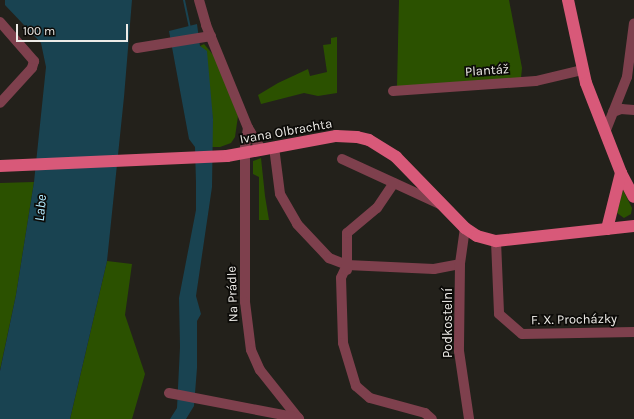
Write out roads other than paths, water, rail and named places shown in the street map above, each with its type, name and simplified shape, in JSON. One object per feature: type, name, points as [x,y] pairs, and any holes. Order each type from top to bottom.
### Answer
[{"type":"main road","points":[[568,0],[582,70],[621,173],[634,197]]},
{"type":"main road","name":"Ivana Olbrachta","points":[[0,166],[218,157],[246,154],[336,136],[369,140],[407,167],[465,228],[477,236],[496,240],[634,226]]},
{"type":"main road","points":[[607,229],[621,173]]},
{"type":"street","points":[[199,0],[206,37],[248,128],[268,149],[280,194],[297,224],[329,258],[347,265],[434,270],[460,264]]},
{"type":"street","points":[[0,22],[34,62],[32,68],[0,103]]},
{"type":"street","points":[[606,130],[627,77],[632,59],[634,23]]},
{"type":"street","points":[[138,48],[206,37]]},
{"type":"street","name":"Plantáž","points":[[393,91],[536,81],[582,70]]},
{"type":"street","points":[[613,112],[621,109],[634,110]]},
{"type":"street","name":"Na Prádle","points":[[248,128],[246,154],[244,302],[251,350],[260,370],[301,418]]},
{"type":"street","points":[[342,159],[445,207]]},
{"type":"street","points":[[348,323],[347,234],[378,208],[394,184]]},
{"type":"street","name":"Podkostelní","points":[[465,228],[460,264],[459,351],[469,419]]},
{"type":"street","name":"F. X. Procházky","points":[[496,240],[499,314],[522,334],[634,332]]},
{"type":"street","points":[[347,265],[341,278],[343,343],[356,386],[370,398],[425,413],[432,419]]},
{"type":"street","points":[[169,393],[301,418]]},
{"type":"water","name":"Labe","points":[[5,0],[132,0],[124,97],[107,261],[70,419],[0,419],[0,371],[16,295],[34,182],[46,67],[41,43],[5,5]]},
{"type":"water","points":[[197,24],[200,46],[207,51],[213,119],[212,187],[196,296],[201,314],[197,321],[197,368],[194,406],[186,419],[170,419],[177,408],[180,347],[179,298],[196,210],[196,183],[195,147],[189,139],[169,31]]},
{"type":"waterway","points":[[184,0],[190,28]]}]
